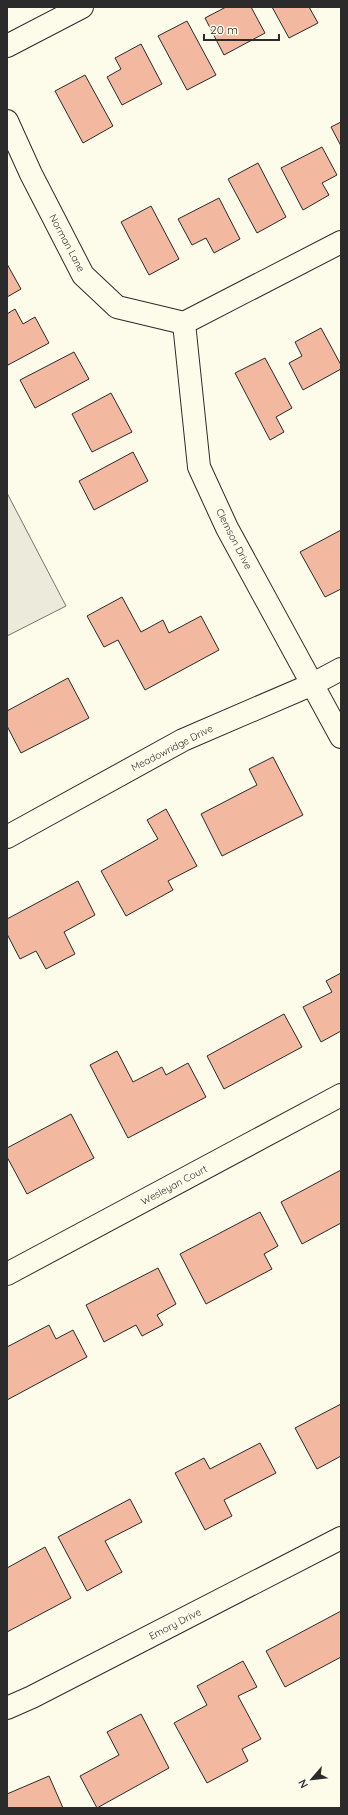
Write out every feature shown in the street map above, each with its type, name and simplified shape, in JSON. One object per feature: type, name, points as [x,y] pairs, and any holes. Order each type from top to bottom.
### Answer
[{"type":"street","points":[[7,46],[82,7]]},
{"type":"street","name":"Norman Lane","points":[[7,121],[31,174],[83,275],[117,307],[184,324]]},
{"type":"street","points":[[184,324],[341,242]]},
{"type":"street","name":"Clemson Drive","points":[[184,324],[199,467],[228,528],[341,736]]},
{"type":"street","name":"Meadowridge Drive","points":[[7,837],[183,740],[313,684],[341,669]]},
{"type":"street","name":"Wesleyan Court","points":[[7,1274],[341,1096]]},
{"type":"street","name":"Emory Drive","points":[[7,1708],[32,1697],[341,1538]]},
{"type":"shaded area","points":[[7,493],[66,606],[7,636]]},
{"type":"building","points":[[226,7],[251,7],[265,33],[224,55],[205,18]]},
{"type":"building","points":[[272,7],[309,7],[318,23],[289,38]]},
{"type":"building","points":[[187,21],[216,75],[187,90],[158,36]]},
{"type":"building","points":[[141,44],[162,84],[122,105],[107,77],[121,69],[115,58]]},
{"type":"building","points":[[85,75],[113,126],[83,143],[55,91]]},
{"type":"building","points":[[341,122],[341,146],[331,127]]},
{"type":"building","points":[[322,147],[337,175],[322,183],[329,195],[303,210],[281,168]]},
{"type":"building","points":[[258,163],[286,217],[257,233],[228,179]]},
{"type":"building","points":[[219,198],[240,239],[214,253],[206,238],[192,245],[178,219]]},
{"type":"building","points":[[151,206],[179,259],[149,275],[121,222]]},
{"type":"building","points":[[7,264],[21,289],[7,297]]},
{"type":"building","points":[[15,309],[23,324],[35,317],[49,343],[8,365],[7,314]]},
{"type":"building","points":[[321,328],[341,365],[341,369],[303,390],[289,363],[302,356],[295,342]]},
{"type":"building","points":[[74,352],[89,379],[35,408],[20,380]]},
{"type":"building","points":[[265,358],[292,408],[276,417],[284,432],[270,440],[235,373]]},
{"type":"building","points":[[111,393],[132,432],[92,452],[72,414]]},
{"type":"building","points":[[133,452],[148,481],[94,510],[79,481]]},
{"type":"building","points":[[341,530],[341,589],[325,597],[300,552]]},
{"type":"building","points":[[122,597],[141,632],[163,620],[169,633],[201,616],[219,650],[145,690],[118,640],[104,647],[87,616]]},
{"type":"building","points":[[68,678],[89,718],[21,753],[7,726],[7,711]]},
{"type":"building","points":[[273,757],[303,815],[222,856],[201,814],[257,785],[249,769]]},
{"type":"building","points":[[166,809],[197,866],[168,881],[173,890],[126,916],[101,871],[158,839],[147,820]]},
{"type":"building","points":[[78,881],[95,915],[64,932],[75,954],[46,969],[36,951],[20,959],[7,934],[7,919]]},
{"type":"building","points":[[341,973],[341,1031],[321,1042],[303,1007],[332,992],[326,981]]},
{"type":"building","points":[[284,1014],[302,1047],[224,1089],[207,1056]]},
{"type":"building","points":[[117,1051],[133,1082],[162,1067],[166,1075],[188,1063],[206,1097],[128,1138],[90,1065]]},
{"type":"building","points":[[71,1114],[94,1158],[27,1194],[7,1157],[7,1148]]},
{"type":"building","points":[[341,1170],[341,1223],[302,1244],[281,1202]]},
{"type":"building","points":[[260,1212],[278,1246],[264,1254],[272,1269],[206,1304],[180,1254]]},
{"type":"building","points":[[158,1268],[176,1304],[157,1315],[163,1325],[142,1336],[136,1325],[104,1342],[86,1305]]},
{"type":"building","points":[[49,1325],[56,1339],[73,1330],[87,1357],[7,1400],[7,1347]]},
{"type":"building","points":[[341,1404],[341,1456],[317,1469],[295,1428]]},
{"type":"building","points":[[260,1443],[276,1473],[224,1500],[232,1516],[205,1530],[175,1473],[204,1458],[210,1469]]},
{"type":"building","points":[[130,1499],[142,1522],[105,1541],[122,1572],[87,1591],[58,1537]]},
{"type":"building","points":[[45,1547],[71,1598],[7,1632],[7,1568]]},
{"type":"building","points":[[341,1611],[341,1657],[285,1687],[266,1651]]},
{"type":"building","points":[[243,1661],[257,1687],[238,1696],[261,1739],[242,1749],[248,1761],[207,1783],[174,1723],[207,1705],[197,1686]]},
{"type":"building","points":[[141,1714],[169,1768],[97,1808],[80,1776],[119,1755],[107,1732]]},
{"type":"building","points":[[49,1776],[63,1808],[7,1808],[7,1794]]}]
